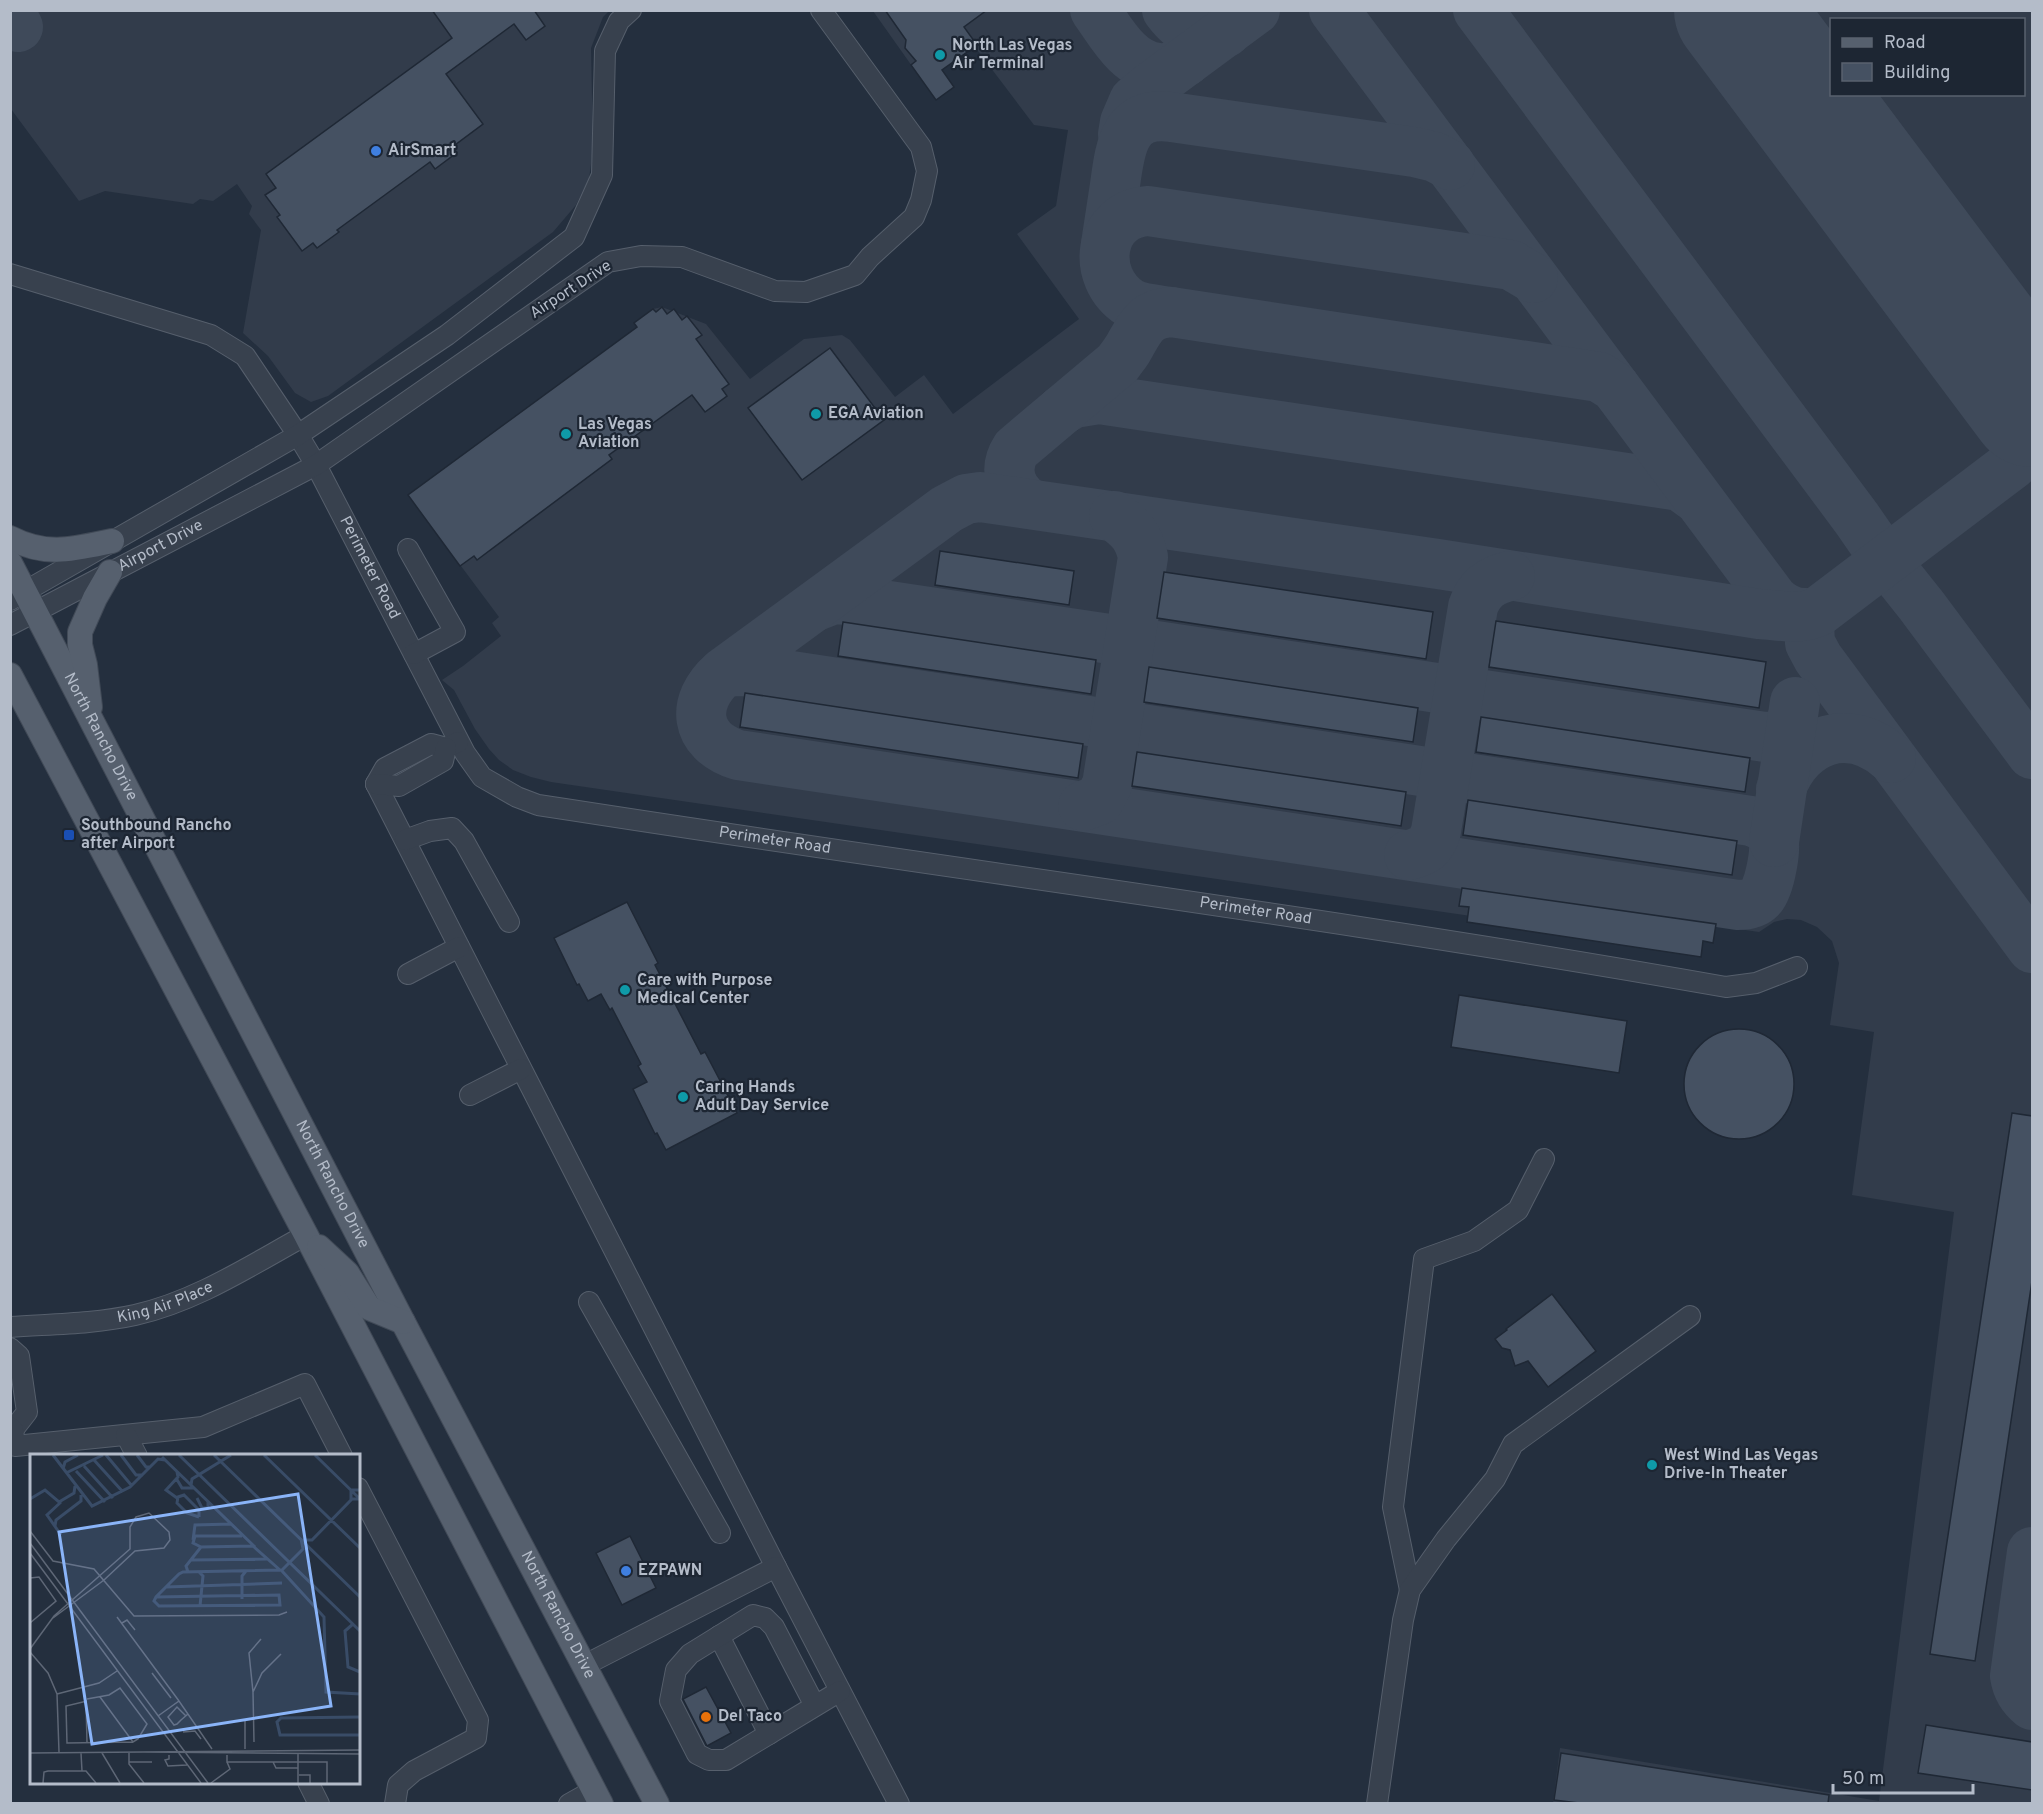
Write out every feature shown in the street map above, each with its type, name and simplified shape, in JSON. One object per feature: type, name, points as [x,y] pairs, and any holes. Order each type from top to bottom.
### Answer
[{"type":"main road","points":[[10,538],[32,547],[52,550],[70,550],[112,542]]},
{"type":"main road","name":"North Rancho Drive","points":[[10,563],[23,601],[92,721],[403,1322],[657,1803]]},
{"type":"main road","points":[[92,721],[85,665],[80,645],[81,632],[86,617],[110,572]]},
{"type":"main road","points":[[10,675],[306,1235],[597,1797]]},
{"type":"main road","points":[[306,1235],[347,1273],[369,1308],[403,1322]]},
{"type":"street","name":"Airport Drive","points":[[23,601],[112,542],[298,435],[447,334],[574,237],[602,175],[605,51],[619,21],[631,10]]},
{"type":"street","name":"Airport Drive","points":[[23,601],[110,572],[316,465],[608,262],[640,256],[682,257],[775,291],[806,292],[855,274],[870,257],[914,217],[923,193],[927,171],[925,159],[914,137],[821,10]]},
{"type":"street","name":"Perimeter Road","points":[[10,274],[211,335],[245,356],[316,465],[414,654],[452,745],[482,777],[538,805],[1538,954],[1726,987],[1756,983],[1797,967]]},
{"type":"street","points":[[408,549],[455,632],[414,654]]},
{"type":"street","points":[[10,625],[23,601]]},
{"type":"street","points":[[452,745],[443,761],[399,786],[376,784],[899,1803]]},
{"type":"street","points":[[405,840],[430,831],[452,828],[464,841],[509,922]]},
{"type":"street","points":[[408,974],[459,947]]},
{"type":"street","points":[[470,1095],[521,1069]]},
{"type":"street","points":[[1410,1590],[1393,1507],[1424,1258],[1474,1241],[1518,1210],[1544,1160]]},
{"type":"street","name":"King Air Place","points":[[10,1327],[88,1322],[135,1315],[206,1290],[306,1235]]},
{"type":"street","points":[[589,1302],[720,1533]]},
{"type":"street","points":[[1377,1803],[1403,1620],[1410,1590],[1446,1539],[1495,1479],[1513,1444],[1690,1316]]},
{"type":"street","points":[[10,1348],[19,1356],[17,1386],[27,1412],[12,1437]]},
{"type":"street","points":[[12,1437],[126,1435],[203,1427],[305,1383],[341,1454]]},
{"type":"street","points":[[126,1435],[136,1454]]},
{"type":"street","points":[[360,1492],[478,1720],[476,1738],[414,1771],[398,1785],[395,1803]]},
{"type":"street","points":[[583,1666],[776,1567]]},
{"type":"street","points":[[815,1706],[774,1627],[765,1618],[753,1615],[690,1654],[676,1670],[670,1701],[697,1754],[709,1760],[726,1760],[840,1691]]},
{"type":"street","points":[[719,1636],[770,1734]]},
{"type":"street","points":[[309,1784],[318,1803]]},
{"type":"street","points":[[569,1803],[597,1797]]},
{"type":"shaded area","points":[[10,11],[609,11],[603,17],[591,48],[593,149],[589,179],[576,205],[553,232],[328,396],[311,402],[295,393],[268,356],[243,333],[261,230],[249,214],[252,206],[237,184],[213,201],[200,199],[193,204],[105,191],[79,201],[11,109]]},
{"type":"shaded area","points":[[873,11],[2032,11],[2032,1803],[1553,1803],[1560,1748],[1879,1801],[1954,1212],[1852,1195],[1874,1032],[1830,1025],[1839,963],[1832,941],[1817,927],[1801,920],[1787,919],[1774,922],[1759,932],[1475,890],[1471,916],[551,782],[513,770],[499,760],[475,729],[454,690],[442,680],[501,636],[492,623],[499,617],[408,495],[637,327],[634,323],[653,309],[662,307],[706,324],[750,379],[804,339],[842,335],[850,340],[895,397],[924,375],[953,414],[1079,319],[1017,234],[1056,206],[1068,130],[1034,125],[975,47],[942,70],[954,87],[936,100]]},
{"type":"building","name":"AirSmart","points":[[432,10],[534,10],[545,26],[526,40],[514,24],[446,74],[483,124],[451,148],[455,154],[435,169],[430,162],[337,230],[339,232],[317,248],[313,243],[302,251],[277,217],[280,215],[265,195],[276,188],[266,174],[452,38]]},
{"type":"building","name":"North Las Vegas Air Terminal","points":[[885,10],[987,10],[964,27],[977,45],[942,70],[954,87],[936,100],[911,65],[916,61],[905,48],[906,40]]},
{"type":"building","name":"Las Vegas Aviation","points":[[662,307],[667,314],[674,309],[682,320],[687,316],[702,335],[696,339],[729,384],[722,389],[727,396],[705,412],[692,395],[609,455],[612,459],[477,560],[474,556],[460,566],[408,495],[637,327],[634,323],[653,309],[656,312]]},
{"type":"building","name":"EGA Aviation","points":[[830,348],[884,420],[802,480],[748,408]]},
{"type":"building","points":[[940,551],[1074,571],[1069,605],[935,585]]},
{"type":"building","points":[[1164,572],[1433,612],[1426,659],[1157,618]]},
{"type":"building","points":[[1496,621],[1766,662],[1759,708],[1489,667]]},
{"type":"building","points":[[843,622],[1096,660],[1091,694],[838,656]]},
{"type":"building","points":[[1149,667],[1418,708],[1413,742],[1144,702]]},
{"type":"building","points":[[745,693],[1083,744],[1078,778],[740,727]]},
{"type":"building","points":[[1481,717],[1750,758],[1745,792],[1476,752]]},
{"type":"building","points":[[1137,752],[1406,792],[1401,826],[1132,786]]},
{"type":"building","points":[[1468,800],[1737,841],[1732,875],[1463,835]]},
{"type":"building","points":[[1462,888],[1716,924],[1713,943],[1703,941],[1701,957],[1467,922],[1469,907],[1459,906]]},
{"type":"building","name":"Care with Purpose Medical Center","points":[[627,902],[658,963],[655,965],[701,1054],[705,1052],[737,1113],[666,1150],[657,1133],[655,1134],[633,1089],[647,1082],[638,1066],[641,1064],[612,1008],[610,1010],[601,994],[588,1001],[579,984],[577,985],[554,938]]},
{"type":"building","points":[[1459,995],[1627,1021],[1619,1073],[1451,1047]]},
{"type":"building","points":[[1739,1029],[1760,1033],[1778,1045],[1790,1063],[1794,1084],[1790,1105],[1778,1123],[1760,1135],[1739,1139],[1718,1135],[1700,1123],[1688,1105],[1684,1084],[1688,1063],[1700,1045],[1718,1033]]},
{"type":"building","points":[[2012,1113],[2032,1116],[2032,1281],[1975,1661],[1930,1654]]},
{"type":"building","points":[[1552,1294],[1596,1351],[1548,1387],[1528,1361],[1515,1366],[1510,1350],[1502,1348],[1495,1339]]},
{"type":"building","name":"EZPAWN","points":[[630,1536],[656,1588],[622,1605],[596,1553]]},
{"type":"building","name":"Del Taco","points":[[706,1687],[731,1733],[707,1746],[683,1699]]},
{"type":"building","points":[[1926,1725],[2032,1742],[2032,1790],[1918,1773]]},
{"type":"building","points":[[1561,1753],[1829,1795],[1828,1803],[1579,1803],[1554,1800]]},
{"type":"taxiway","points":[[1095,10],[1121,47],[1138,61],[1148,66],[1162,68],[1186,61]]},
{"type":"taxiway","points":[[1167,10],[1180,24],[1192,32],[1199,34],[1226,32]]},
{"type":"taxiway","points":[[1123,134],[1125,122],[1134,101],[1255,10]]},
{"type":"taxiway","points":[[1334,10],[1615,387]]},
{"type":"taxiway","points":[[1478,10],[1886,561],[2032,754]]},
{"type":"taxiway","points":[[10,12],[18,27]]},
{"type":"taxiway","points":[[1106,244],[1122,146],[1134,126],[1143,120],[1155,117],[1171,117],[1414,152],[1435,157],[1450,165]]},
{"type":"taxiway","points":[[1171,312],[1130,303],[1117,292],[1109,278],[1105,263],[1105,248],[1118,223],[1131,215],[1148,211],[1511,265],[1533,278]]},
{"type":"taxiway","points":[[1029,503],[1017,492],[1010,479],[1010,464],[1016,449],[1118,363],[1144,323],[1162,313],[1171,312],[1599,377],[1615,387],[1773,599],[1789,610],[1808,613]]},
{"type":"taxiway","points":[[723,673],[765,672],[1751,821],[1769,831],[1773,838],[1774,848],[1766,888],[1760,898],[1750,904],[1738,905],[738,755],[723,749],[705,731],[702,708],[705,696],[712,684],[723,673],[947,509],[966,499],[980,497],[1759,614],[1805,616],[1819,611],[2013,464],[2022,445],[2025,431],[2023,409],[2015,381]]},
{"type":"taxiway","points":[[1062,410],[1074,403],[1099,399],[1680,486],[1698,499]]},
{"type":"taxiway","points":[[1083,806],[1099,800],[1107,785],[1143,557],[1133,534],[1114,516]]},
{"type":"taxiway","points":[[1409,855],[1426,848],[1436,831],[1473,607],[1482,590],[1497,580],[1510,576]]},
{"type":"taxiway","points":[[816,606],[834,599],[849,600],[1765,737],[1782,732],[1792,719]]},
{"type":"taxiway","points":[[1809,625],[1810,643],[1818,658],[2032,948]]},
{"type":"taxiway","points":[[1774,842],[1795,702]]},
{"type":"taxiway","points":[[1781,789],[1789,772],[1800,757],[1827,740],[1843,738],[1859,740],[1891,758]]},
{"type":"taxiway","points":[[2032,1552],[2015,1676],[2020,1692],[2032,1705]]},
{"type":"runway","points":[[1737,10],[2032,404]]},
{"type":"place","name":"North Las Vegas Air Terminal","points":[[940,55]]},
{"type":"place","name":"AirSmart","points":[[376,151]]},
{"type":"place","name":"EGA Aviation","points":[[816,414]]},
{"type":"place","name":"Las Vegas Aviation","points":[[566,434]]},
{"type":"place","name":"Southbound Rancho after Airport","points":[[69,835]]},
{"type":"place","name":"Care with Purpose Medical Center","points":[[625,990]]},
{"type":"place","name":"Caring Hands Adult Day Service","points":[[683,1097]]},
{"type":"place","name":"West Wind Las Vegas Drive-In Theater","points":[[1652,1465]]},
{"type":"place","name":"EZPAWN","points":[[626,1571]]},
{"type":"place","name":"Del Taco","points":[[706,1717]]}]
